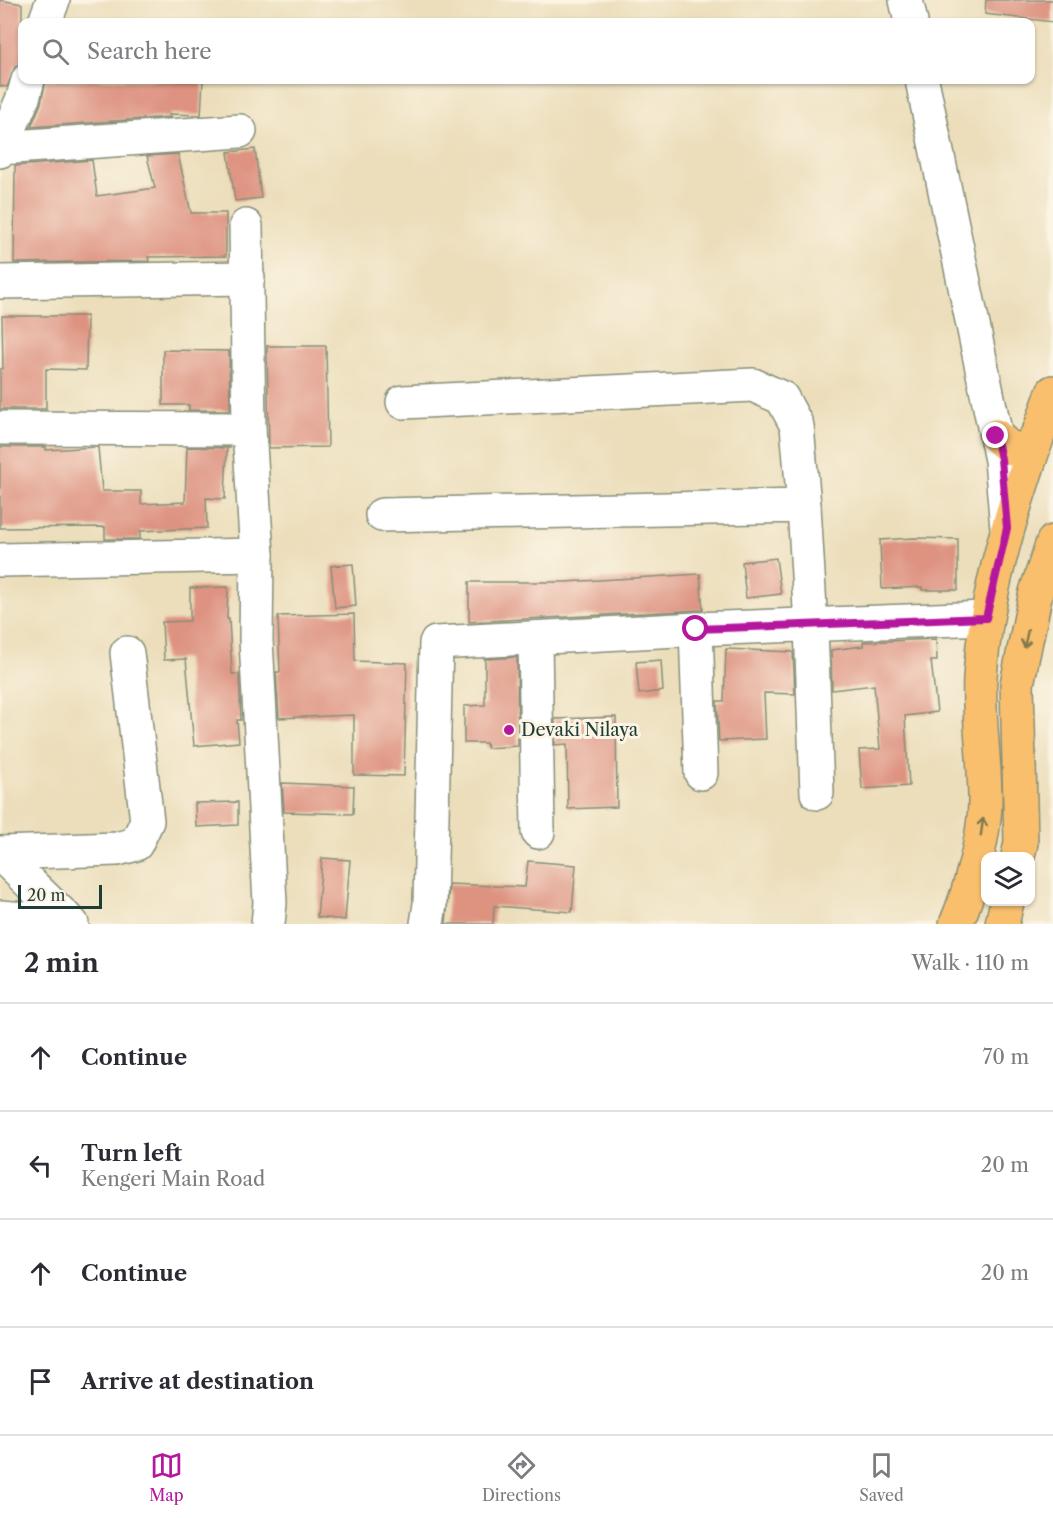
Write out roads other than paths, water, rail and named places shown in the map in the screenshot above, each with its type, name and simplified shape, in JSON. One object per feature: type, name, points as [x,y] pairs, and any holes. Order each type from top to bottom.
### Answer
[{"type":"main road","points":[[956,924],[978,853],[985,802],[980,680],[986,618],[1007,528],[1053,392]]},
{"type":"main road","points":[[996,436],[1010,448],[1021,450],[1030,447],[1038,434]]},
{"type":"main road","points":[[1019,852],[1021,843],[1017,684],[1044,592],[1053,543]]},
{"type":"main road","points":[[1002,924],[1006,906]]},
{"type":"street","points":[[46,18],[53,0]]},
{"type":"street","points":[[906,0],[910,18]]},
{"type":"street","points":[[26,84],[1,149],[240,131]]},
{"type":"street","points":[[923,84],[1001,459],[1007,528]]},
{"type":"street","points":[[246,226],[249,429],[257,555],[256,640],[270,903],[268,924]]},
{"type":"street","points":[[0,282],[248,278]]},
{"type":"street","points":[[403,402],[753,385],[782,398],[797,426],[812,626],[817,793]]},
{"type":"street","points":[[0,428],[249,429]]},
{"type":"street","points":[[382,515],[804,506]]},
{"type":"street","points":[[0,560],[257,555]]},
{"type":"street","points":[[427,924],[430,904],[436,643],[696,629],[986,618]]},
{"type":"street","points":[[696,629],[701,773]]},
{"type":"street","points":[[535,638],[538,832]]},
{"type":"street","points":[[0,853],[117,849],[136,844],[147,821],[127,653]]},
{"type":"street","points":[[0,853],[67,920]]},
{"type":"street","points":[[0,917],[26,920],[67,920]]},
{"type":"place","name":"Devaki Nilaya","points":[[509,730]]}]
